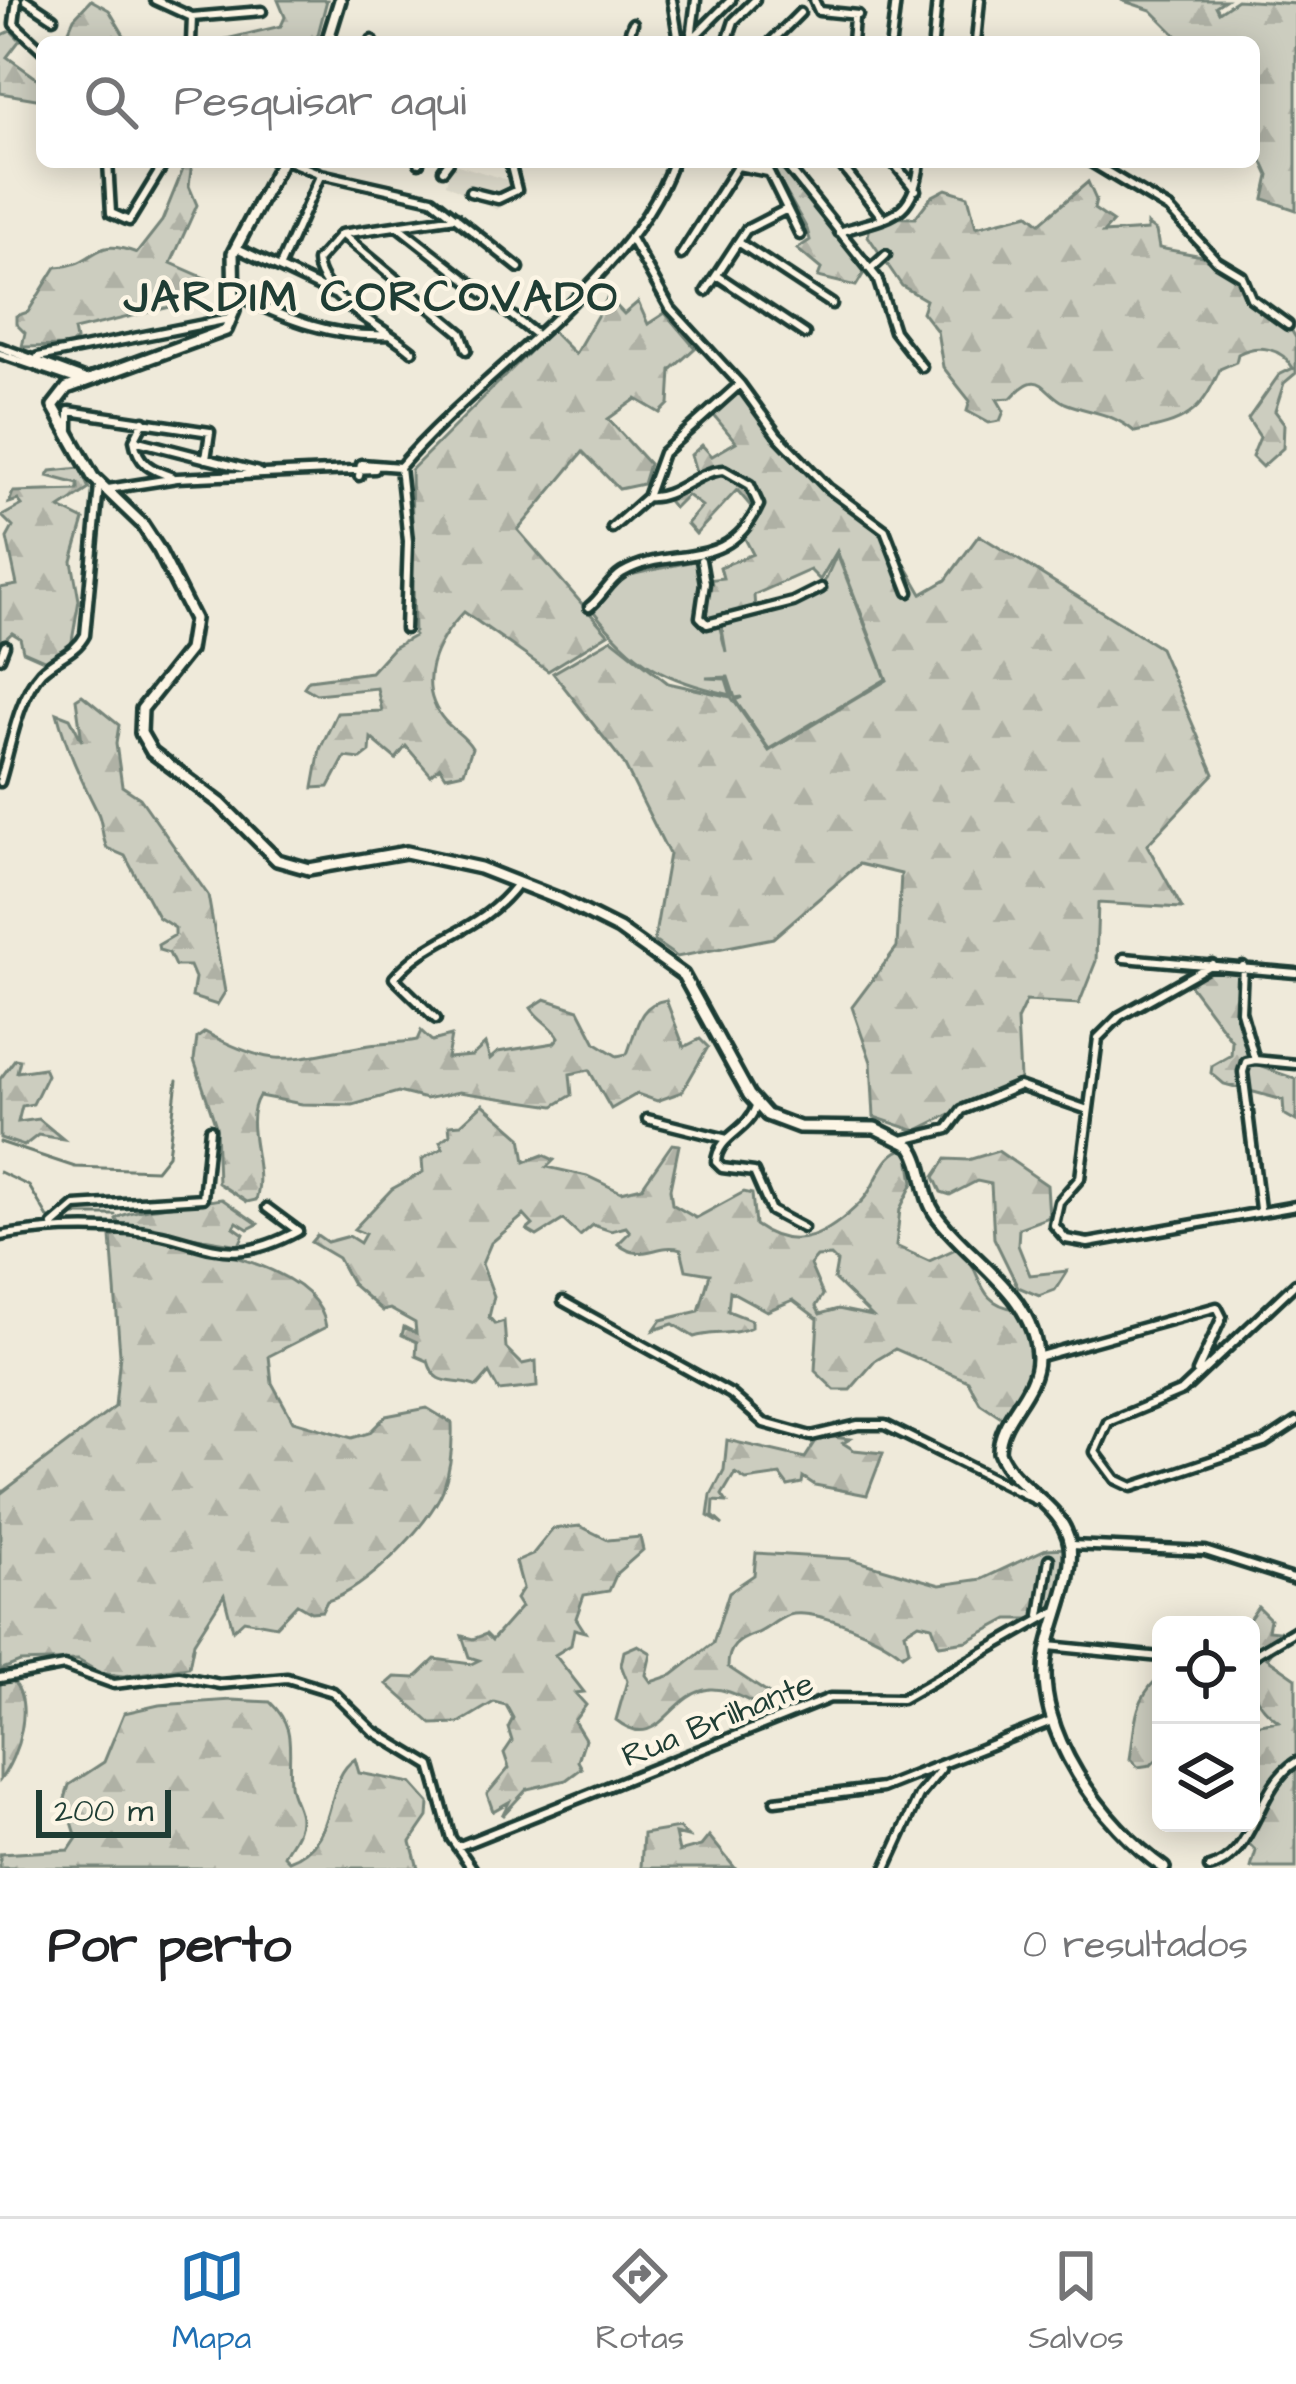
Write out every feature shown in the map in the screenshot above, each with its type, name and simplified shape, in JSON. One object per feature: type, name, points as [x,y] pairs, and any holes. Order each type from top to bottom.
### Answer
[{"type":"main road","points":[[329,36],[340,0]]},
{"type":"main road","points":[[276,168],[236,247],[226,330],[62,392],[53,406],[102,487],[142,524],[194,619],[194,640],[142,709],[140,734],[160,761],[220,802],[271,854],[294,867],[317,869],[406,851],[464,863],[592,915],[671,964],[691,986],[756,1106],[790,1126],[858,1125],[902,1140],[918,1156],[928,1204],[1009,1292],[1037,1357],[1028,1388],[1001,1433],[999,1452],[1048,1505],[1070,1545],[1068,1576],[1054,1612],[1049,1646],[1046,1680],[1054,1720],[1122,1834],[1164,1868]]},
{"type":"main road","points":[[230,319],[228,258],[276,168]]},
{"type":"street","points":[[16,0],[14,24],[36,44]]},
{"type":"street","points":[[26,0],[53,18]]},
{"type":"street","points":[[155,0],[192,17],[262,10]]},
{"type":"street","points":[[672,0],[678,36]]},
{"type":"street","points":[[691,36],[696,0]]},
{"type":"street","points":[[729,36],[734,21],[754,0]]},
{"type":"street","points":[[814,0],[819,10],[856,16],[852,36]]},
{"type":"street","points":[[892,36],[896,0]]},
{"type":"street","points":[[934,36],[937,0]]},
{"type":"street","points":[[977,36],[980,0]]},
{"type":"street","points":[[696,36],[729,1]]},
{"type":"street","points":[[777,36],[800,13]]},
{"type":"street","points":[[191,36],[192,17]]},
{"type":"street","points":[[694,20],[711,23]]},
{"type":"street","points":[[628,36],[633,23]]},
{"type":"street","points":[[108,168],[109,207],[120,221],[136,216],[162,168]]},
{"type":"street","points":[[306,168],[432,199],[519,268]]},
{"type":"street","points":[[470,192],[498,200],[517,190],[512,168]]},
{"type":"street","points":[[0,782],[32,686],[42,671],[78,649],[85,635],[102,487],[176,478],[400,467],[630,237],[670,168]]},
{"type":"street","points":[[681,256],[736,168]]},
{"type":"street","points":[[754,168],[768,172]]},
{"type":"street","points":[[766,168],[800,236]]},
{"type":"street","points":[[789,168],[871,270],[894,332],[922,367]]},
{"type":"street","points":[[843,168],[882,217]]},
{"type":"street","points":[[898,168],[916,190]]},
{"type":"street","points":[[839,232],[901,212],[916,190],[919,168]]},
{"type":"street","points":[[1101,168],[1169,209],[1203,248],[1241,276],[1251,298],[1288,326]]},
{"type":"street","points":[[280,266],[321,174]]},
{"type":"street","points":[[706,291],[754,223],[787,209]]},
{"type":"street","points":[[337,295],[316,265],[341,234],[456,217]]},
{"type":"street","points":[[409,226],[410,237]]},
{"type":"street","points":[[399,228],[534,333]]},
{"type":"street","points":[[341,234],[461,333],[466,350]]},
{"type":"street","points":[[630,237],[670,308],[740,384],[776,435],[828,488],[885,530],[909,592]]},
{"type":"street","points":[[738,242],[832,304]]},
{"type":"street","points":[[236,247],[337,295],[412,351]]},
{"type":"street","points":[[871,270],[886,255]]},
{"type":"street","points":[[716,276],[805,334]]},
{"type":"street","points":[[233,294],[298,324],[358,336],[393,334]]},
{"type":"street","points":[[38,357],[230,319]]},
{"type":"street","points":[[0,351],[86,382]]},
{"type":"street","points":[[0,351],[86,382]]},
{"type":"street","points":[[612,528],[647,497],[663,453],[740,384]]},
{"type":"street","points":[[70,438],[69,411],[144,421],[210,432],[206,459]]},
{"type":"street","points":[[144,421],[134,440],[142,464],[176,478]]},
{"type":"street","points":[[134,440],[267,475]]},
{"type":"street","points":[[400,467],[409,541],[405,629]]},
{"type":"street","points":[[590,607],[627,571],[700,559],[758,510],[750,484],[718,470],[662,496],[647,497]]},
{"type":"street","points":[[700,559],[705,583],[700,617],[706,624],[793,602],[820,588]]},
{"type":"street","points":[[0,658],[5,645]]},
{"type":"street","points":[[436,1019],[394,980],[430,946],[467,932],[501,906],[518,883]]},
{"type":"street","points":[[1124,958],[1296,973]]},
{"type":"street","points":[[1212,964],[1105,1029],[1094,1052],[1080,1178],[1054,1214],[1066,1239],[1088,1244],[1296,1206]]},
{"type":"street","points":[[1243,966],[1240,1011],[1255,1060]]},
{"type":"street","points":[[1260,1209],[1243,1072],[1246,1062],[1255,1060],[1296,1064]]},
{"type":"street","points":[[902,1140],[943,1131],[958,1113],[1019,1086],[1088,1110]]},
{"type":"street","points":[[756,1106],[750,1122],[715,1155],[718,1165],[754,1172],[771,1211],[803,1228]]},
{"type":"street","points":[[647,1119],[727,1139]]},
{"type":"street","points":[[53,1225],[75,1206],[203,1198],[210,1129]]},
{"type":"street","points":[[0,1236],[53,1225],[86,1232],[127,1230],[250,1254],[298,1231],[267,1208]]},
{"type":"street","points":[[1296,1283],[1254,1328],[1176,1395],[1108,1422],[1095,1452],[1115,1479],[1132,1486],[1149,1484],[1264,1443],[1296,1422]]},
{"type":"street","points":[[563,1301],[731,1394],[764,1423],[823,1436],[858,1425],[885,1426],[1048,1505]]},
{"type":"street","points":[[1037,1357],[1217,1307],[1222,1317],[1195,1376]]},
{"type":"street","points":[[1070,1545],[1205,1550],[1296,1580]]},
{"type":"street","points":[[1040,1615],[1049,1559]]},
{"type":"street","name":"Rua Brilhante","points":[[457,1847],[830,1698],[902,1699],[1040,1615],[1054,1612]]},
{"type":"street","points":[[1260,1652],[1296,1630]]},
{"type":"street","points":[[1049,1646],[1152,1656]]},
{"type":"street","points":[[0,1678],[64,1666],[114,1684],[179,1676],[220,1684],[284,1678],[333,1692],[373,1731],[431,1766],[440,1806],[457,1847],[472,1868]]},
{"type":"street","points":[[775,1802],[882,1788],[1054,1720]]},
{"type":"street","points":[[1209,1868],[1234,1855],[1277,1776],[1296,1762]]},
{"type":"street","points":[[886,1868],[920,1796],[944,1766]]},
{"type":"shaded area","points":[[450,168],[468,168],[525,185],[497,210],[446,184]]},
{"type":"green space","points":[[91,0],[109,10],[124,36],[66,36],[74,18]]},
{"type":"green space","points":[[278,0],[327,0],[318,36],[239,36],[281,26],[285,17]]},
{"type":"green space","points":[[1121,0],[1225,0],[1216,6],[1219,12],[1237,0],[1296,4],[1296,210],[1264,199],[1269,176],[1260,159],[1260,36],[1177,36],[1151,10]]},
{"type":"green space","points":[[11,31],[20,40],[7,57],[36,78],[36,99],[0,93],[0,36]]},
{"type":"green space","points":[[184,168],[191,168],[189,186],[197,205],[171,263],[207,279],[205,290],[192,292],[183,304],[74,330],[76,340],[70,346],[22,347],[25,333],[16,324],[16,316],[28,312],[56,267],[111,247],[137,253],[162,221]]},
{"type":"green space","points":[[772,168],[784,168],[865,271],[856,286],[818,277],[821,269],[797,249],[810,240]]},
{"type":"green space","points":[[1088,182],[1096,200],[1094,209],[1113,222],[1103,233],[1147,230],[1147,224],[1156,231],[1159,248],[1213,258],[1242,276],[1250,295],[1284,318],[1296,338],[1296,373],[1284,383],[1275,411],[1284,423],[1283,448],[1262,467],[1252,457],[1260,437],[1248,419],[1279,375],[1293,368],[1276,352],[1253,349],[1238,354],[1236,362],[1220,369],[1198,407],[1179,420],[1152,428],[1135,432],[1109,417],[1065,403],[1035,382],[1011,398],[997,399],[1004,411],[1000,421],[989,423],[967,411],[970,401],[943,367],[937,331],[922,312],[926,300],[902,286],[868,236],[872,217],[915,218],[931,197],[946,189],[968,196],[976,227],[1029,214],[1040,223]]},
{"type":"green space","points":[[608,297],[624,314],[638,302],[648,324],[665,313],[695,348],[671,370],[669,404],[660,413],[636,399],[608,419],[649,464],[643,484],[619,489],[583,452],[518,530],[608,634],[548,671],[464,612],[437,650],[430,679],[436,707],[472,748],[464,772],[446,776],[440,767],[431,775],[406,746],[396,759],[371,738],[370,752],[361,759],[345,757],[329,787],[313,788],[320,749],[337,713],[382,711],[377,688],[316,694],[304,687],[309,680],[371,672],[393,648],[414,636],[411,470],[551,330],[575,354]]},
{"type":"green space","points":[[739,386],[775,440],[828,493],[879,527],[910,594],[896,549],[922,594],[946,580],[979,535],[1160,648],[1214,774],[1147,845],[1182,908],[1098,903],[1096,961],[1079,1004],[1026,1001],[1017,1020],[1020,1079],[916,1131],[874,1117],[871,1062],[852,1007],[897,947],[901,874],[859,864],[773,938],[677,957],[654,941],[669,854],[623,762],[553,673],[612,639],[668,683],[731,697],[769,751],[887,680],[837,551],[820,580],[810,570],[754,595],[755,610],[707,622],[702,614],[706,580],[723,578],[720,567],[753,554],[741,531],[762,508],[746,479],[729,471],[696,472],[691,455],[702,445],[712,456],[736,442],[711,412]]},
{"type":"green space","points":[[80,468],[89,489],[60,508],[84,520],[72,561],[79,600],[71,647],[46,661],[23,651],[20,638],[12,633],[0,644],[0,588],[17,585],[7,538],[13,527],[2,516],[22,505],[18,500],[9,503],[13,492],[78,490],[78,484],[48,476],[51,471]]},
{"type":"green space","points":[[725,472],[748,486],[757,504],[753,509],[737,490],[696,534],[687,524],[702,506],[687,495],[674,508],[666,498],[712,473]]},
{"type":"green space","points":[[837,554],[886,679],[769,749],[735,700],[742,697],[735,698],[728,677],[706,678],[726,679],[731,695],[669,676],[622,643],[591,608],[621,577],[698,560],[701,624],[719,624],[726,652],[721,623],[821,589]]},
{"type":"green space","points":[[82,695],[119,725],[116,744],[122,786],[140,798],[208,895],[225,992],[217,1005],[192,997],[195,978],[190,966],[175,966],[169,953],[159,950],[158,945],[175,935],[175,928],[158,917],[125,856],[107,848],[99,815],[57,713],[70,718],[82,741],[76,699]]},
{"type":"green space","points":[[1213,966],[1239,969],[1237,1012],[1253,1064],[1296,1079],[1296,1121],[1284,1114],[1283,1100],[1224,1084],[1211,1073],[1212,1066],[1231,1055],[1232,1041],[1190,985]]},
{"type":"green space","points":[[545,999],[579,1010],[596,1043],[617,1056],[627,1054],[649,1007],[666,1000],[684,1047],[700,1039],[708,1047],[682,1092],[657,1101],[637,1094],[611,1109],[589,1070],[570,1074],[572,1095],[554,1106],[459,1092],[426,1099],[398,1092],[353,1105],[302,1104],[259,1096],[252,1120],[259,1173],[256,1200],[247,1202],[218,1183],[216,1126],[194,1060],[197,1038],[205,1032],[251,1053],[286,1058],[417,1040],[421,1031],[432,1041],[451,1036],[447,1058],[472,1056],[485,1044],[490,1059],[498,1052],[554,1043],[559,1037],[531,1008]]},
{"type":"green space","points":[[15,1059],[20,1060],[17,1072],[44,1068],[47,1075],[33,1104],[22,1106],[18,1122],[39,1119],[63,1139],[38,1135],[24,1146],[0,1138],[0,1079]]},
{"type":"green space","points":[[483,1104],[521,1137],[525,1162],[543,1155],[554,1160],[547,1167],[587,1176],[621,1192],[642,1187],[672,1144],[679,1145],[670,1189],[672,1204],[696,1218],[744,1192],[752,1194],[755,1225],[770,1234],[799,1239],[825,1231],[849,1213],[867,1195],[892,1155],[908,1148],[913,1183],[900,1209],[896,1246],[929,1261],[960,1247],[993,1301],[1016,1309],[1037,1355],[1023,1396],[1003,1418],[980,1403],[968,1381],[895,1349],[875,1361],[850,1390],[835,1390],[815,1371],[818,1319],[793,1300],[767,1311],[730,1291],[728,1311],[751,1320],[751,1327],[694,1337],[673,1324],[654,1330],[661,1320],[699,1311],[710,1274],[686,1270],[681,1249],[627,1250],[618,1244],[630,1232],[626,1227],[611,1231],[593,1225],[580,1236],[563,1220],[537,1236],[527,1230],[533,1225],[524,1215],[491,1243],[482,1264],[494,1296],[489,1317],[495,1324],[504,1321],[506,1348],[522,1364],[536,1361],[537,1387],[499,1391],[489,1373],[477,1387],[441,1379],[428,1361],[416,1356],[417,1342],[402,1335],[404,1327],[416,1333],[415,1323],[390,1309],[383,1311],[352,1284],[338,1258],[311,1242],[317,1235],[327,1242],[349,1236],[360,1243],[365,1234],[354,1229],[392,1189],[423,1172],[422,1159],[443,1148],[440,1142],[450,1134],[449,1125],[461,1124]],"holes":[[[831,1256],[837,1262],[834,1279],[872,1316],[838,1309],[820,1314],[816,1306],[823,1295],[810,1265],[817,1257]]]},
{"type":"green space","points":[[998,1151],[1047,1185],[1049,1217],[1019,1228],[1018,1245],[1030,1275],[1067,1271],[1055,1290],[1039,1296],[1018,1287],[994,1238],[991,1184],[977,1181],[950,1195],[941,1192],[934,1177],[946,1159],[968,1160]]},
{"type":"green space","points":[[222,1199],[258,1224],[248,1229],[237,1222],[234,1227],[244,1234],[239,1245],[119,1225],[116,1219],[149,1209]]},
{"type":"green space","points":[[128,1233],[244,1260],[299,1286],[317,1305],[326,1327],[269,1356],[272,1383],[293,1421],[352,1438],[369,1433],[386,1416],[427,1408],[452,1423],[446,1482],[424,1521],[394,1555],[359,1585],[327,1601],[322,1611],[311,1612],[297,1604],[276,1626],[244,1620],[233,1630],[224,1595],[194,1642],[189,1667],[123,1676],[100,1673],[78,1660],[20,1662],[0,1670],[0,1494],[115,1407],[120,1354],[111,1237]]},
{"type":"green space","points":[[850,1439],[843,1443],[854,1450],[883,1453],[867,1495],[815,1485],[803,1477],[802,1483],[788,1486],[780,1475],[746,1480],[735,1473],[722,1495],[727,1502],[714,1501],[713,1516],[723,1525],[708,1516],[711,1495],[724,1470],[727,1440],[805,1458],[816,1441]]},
{"type":"green space","points":[[580,1526],[608,1540],[640,1537],[643,1550],[617,1573],[609,1591],[584,1595],[576,1618],[585,1632],[574,1629],[571,1645],[555,1655],[584,1692],[575,1693],[586,1705],[574,1721],[585,1739],[578,1761],[582,1768],[566,1780],[527,1789],[502,1816],[509,1802],[493,1811],[487,1794],[509,1768],[504,1753],[512,1741],[508,1728],[513,1718],[506,1705],[494,1702],[459,1723],[432,1724],[387,1684],[395,1677],[415,1678],[435,1659],[471,1664],[479,1660],[469,1657],[462,1636],[473,1639],[486,1634],[492,1640],[521,1607],[516,1599],[523,1588],[516,1562],[532,1555],[553,1529]]},
{"type":"green space","points":[[1068,1548],[1075,1581],[1069,1580],[1052,1610],[1046,1607],[1033,1619],[1008,1619],[967,1641],[939,1645],[932,1626],[919,1623],[905,1632],[909,1650],[902,1655],[848,1626],[815,1616],[789,1615],[739,1642],[730,1654],[728,1667],[769,1694],[763,1707],[710,1689],[684,1700],[654,1727],[631,1729],[616,1720],[627,1681],[621,1665],[624,1651],[638,1645],[651,1653],[646,1675],[651,1682],[672,1675],[713,1643],[729,1592],[754,1575],[756,1553],[851,1559],[940,1585],[982,1579],[1046,1549]]},
{"type":"green space","points":[[1258,1607],[1270,1619],[1268,1630],[1287,1632],[1267,1658],[1296,1678],[1296,1868],[1251,1868],[1256,1851],[1242,1837],[1243,1832],[1260,1832],[1260,1724],[1278,1721],[1260,1704],[1260,1616],[1252,1616]]},
{"type":"green space","points":[[12,1680],[19,1690],[23,1716],[13,1758],[0,1780],[0,1681]]},
{"type":"green space","points":[[1152,1684],[1152,1764],[1138,1767],[1130,1759],[1136,1717]]},
{"type":"green space","points":[[270,1702],[285,1721],[290,1784],[300,1817],[297,1834],[284,1856],[289,1861],[317,1840],[338,1781],[355,1759],[359,1773],[411,1783],[429,1803],[428,1817],[411,1842],[418,1868],[0,1868],[0,1854],[69,1850],[77,1838],[65,1799],[69,1785],[104,1762],[124,1713],[159,1705]]},
{"type":"green space","points":[[679,1828],[688,1837],[675,1834],[679,1852],[701,1846],[709,1836],[735,1868],[641,1868],[643,1834]]},
{"type":"waterway","points":[[0,1142],[75,1167],[156,1170],[168,1155],[177,1080]]},
{"type":"waterway","points":[[0,1172],[29,1186],[50,1221]]},
{"type":"waterway","points":[[69,1215],[115,1215]]},
{"type":"district","name":"JARDIM CORCOVADO","points":[[372,295]]}]
